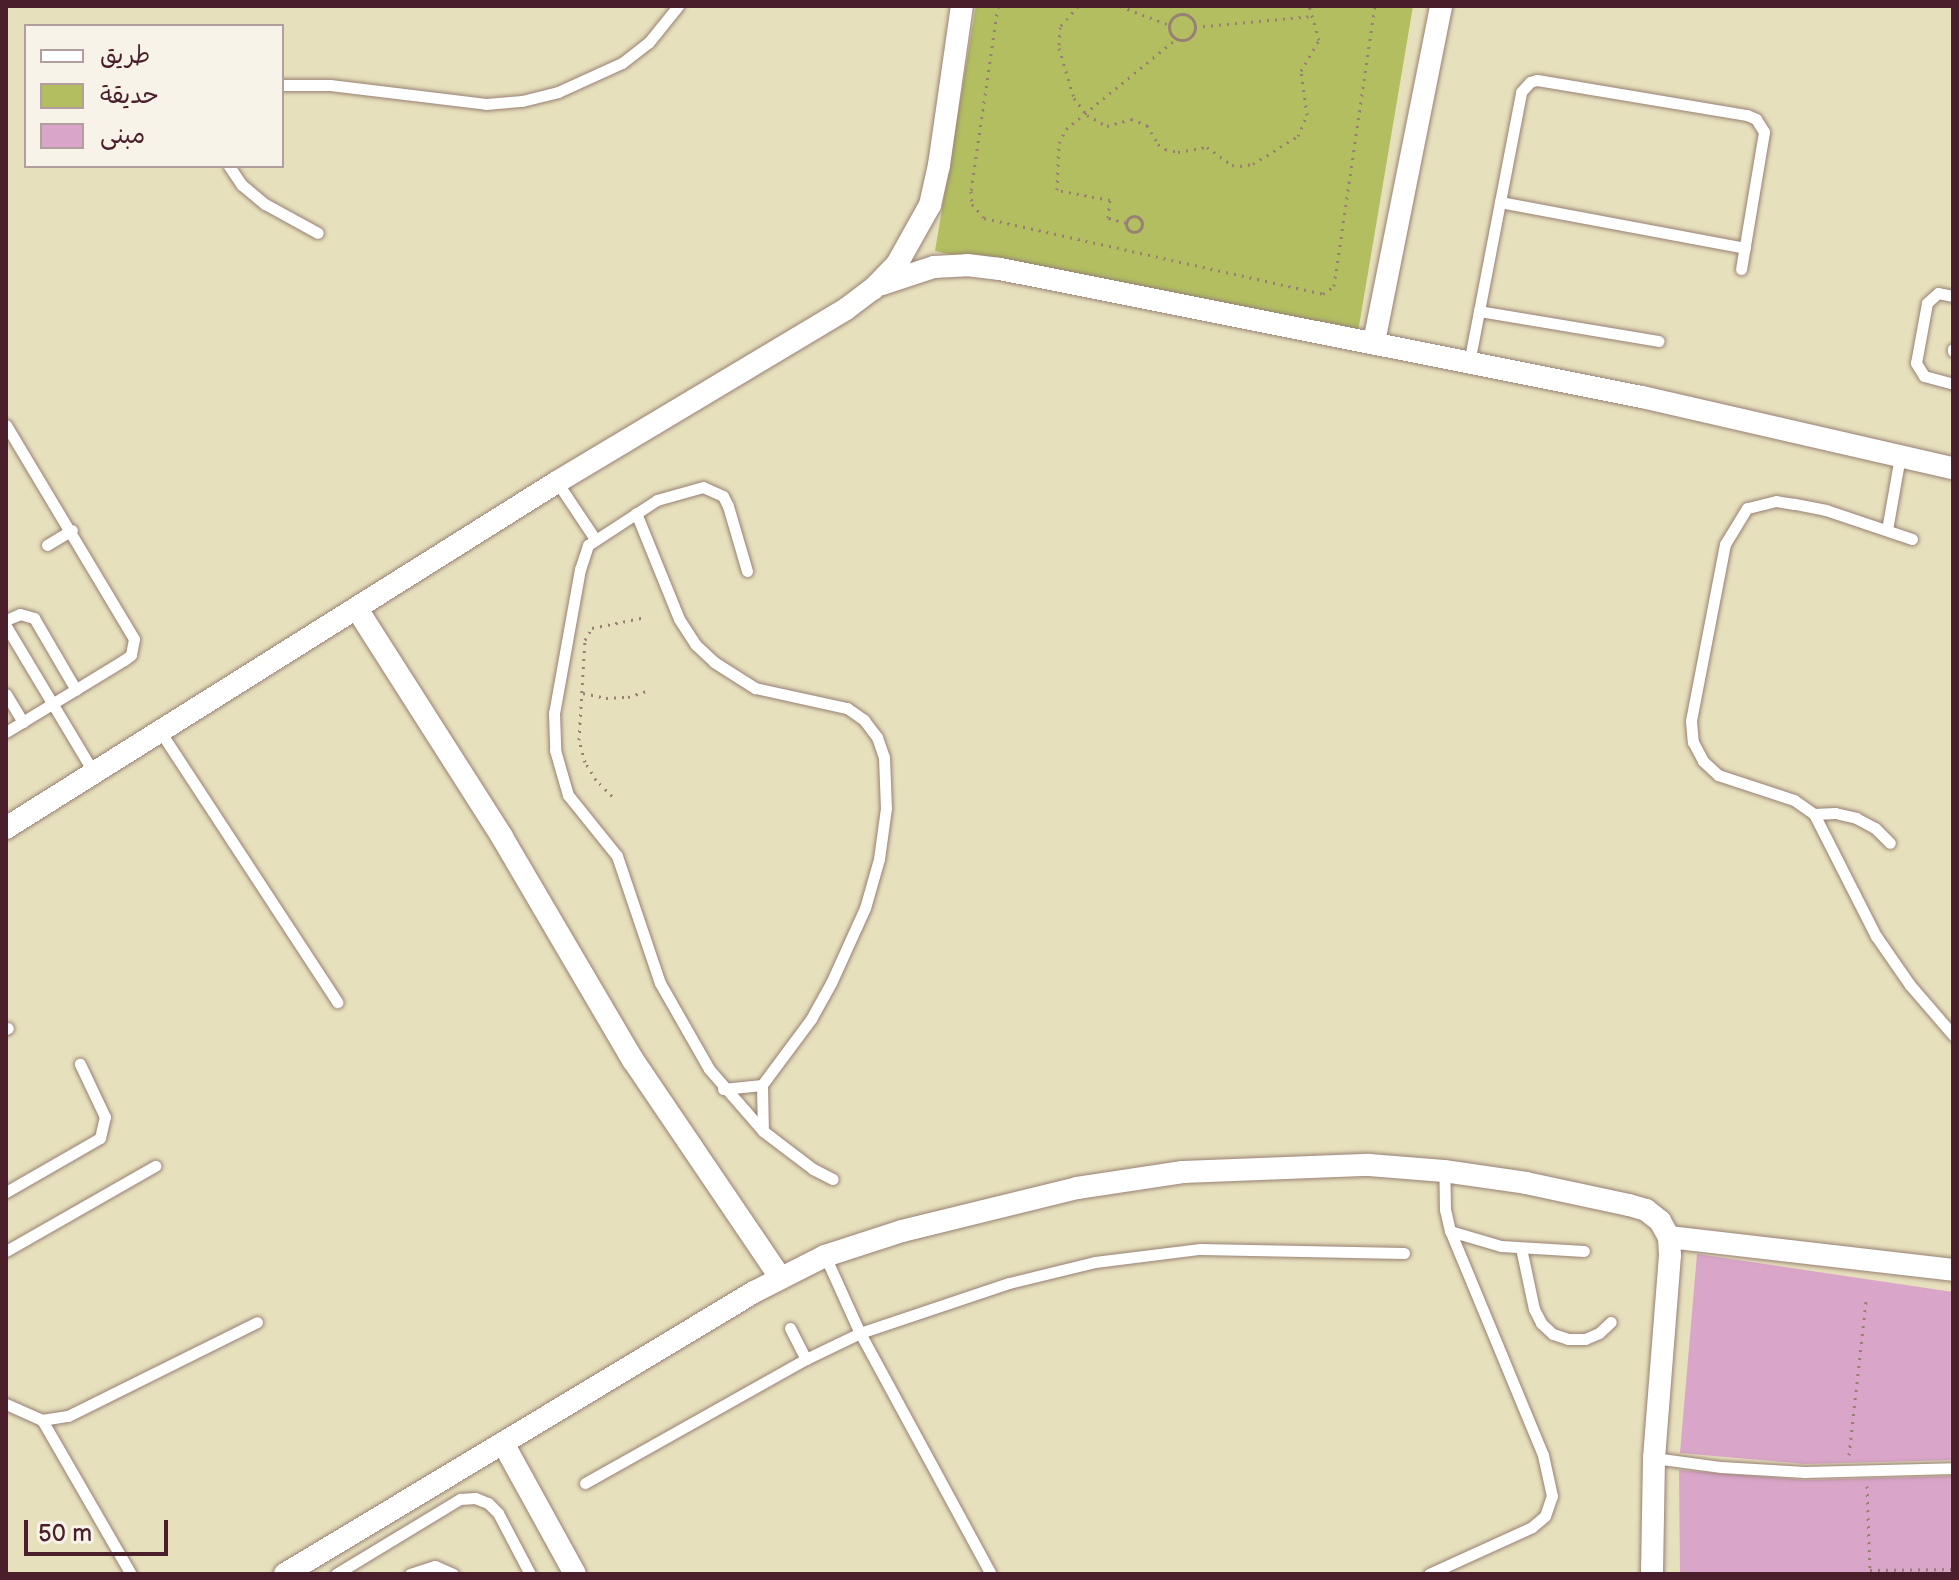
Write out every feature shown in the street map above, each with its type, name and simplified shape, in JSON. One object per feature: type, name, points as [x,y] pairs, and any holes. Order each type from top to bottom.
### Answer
[{"type":"street","points":[[6,828],[557,482],[846,309],[873,289],[897,264],[916,236],[930,205],[939,165],[962,6]]},
{"type":"street","points":[[1374,342],[1441,6]]},
{"type":"street","points":[[873,289],[903,275],[934,267],[967,265],[1374,342],[1953,468]]},
{"type":"street","points":[[357,609],[493,823],[633,1060],[780,1277]]},
{"type":"street","points":[[285,1574],[780,1277],[825,1256],[902,1231],[1077,1188],[1183,1172],[1280,1165],[1369,1165],[1444,1171],[1629,1205],[1653,1216],[1669,1237],[1669,1273],[1654,1458],[1652,1574]]},
{"type":"street","points":[[1669,1237],[1953,1270]]},
{"type":"street","points":[[503,1443],[575,1574]]},
{"type":"lane","points":[[284,85],[330,85],[486,104],[522,101],[558,92],[622,63],[649,42],[678,6]]},
{"type":"lane","points":[[1469,363],[1521,92],[1530,82],[1747,115],[1756,119],[1764,132],[1741,269]]},
{"type":"lane","points":[[230,168],[242,185],[265,204],[318,233]]},
{"type":"lane","points":[[1500,202],[1745,248]]},
{"type":"lane","points":[[1953,296],[1938,293],[1927,303],[1916,363],[1924,376],[1953,384]]},
{"type":"lane","points":[[1479,311],[1659,341]]},
{"type":"lane","points":[[6,425],[72,530],[134,639],[131,655],[6,732]]},
{"type":"lane","points":[[1887,530],[1900,456]]},
{"type":"lane","points":[[557,482],[595,539]]},
{"type":"lane","points":[[747,571],[728,506],[714,489],[703,487],[680,491],[636,513],[588,545],[580,569],[554,713],[560,773],[568,795],[617,856],[660,983],[723,1089],[763,1131],[813,1169],[833,1179]]},
{"type":"lane","points":[[1912,539],[1826,510],[1776,501],[1747,508],[1725,544],[1691,721],[1693,742],[1703,761],[1718,775],[1783,795],[1814,814],[1876,936],[1910,985],[1953,1035]]},
{"type":"lane","points":[[636,513],[679,619],[705,654],[733,677],[755,688],[847,708],[871,729],[884,757],[886,808],[879,859],[865,908],[825,995],[762,1085],[763,1131]]},
{"type":"lane","points":[[47,545],[72,530]]},
{"type":"lane","points":[[76,690],[34,618],[20,614],[6,623],[94,773]]},
{"type":"lane","points":[[6,694],[23,722]]},
{"type":"lane","points":[[160,731],[337,1002]]},
{"type":"lane","points":[[1814,814],[1835,813],[1856,818],[1875,828],[1890,843]]},
{"type":"lane","points":[[6,1192],[92,1146],[100,1138],[105,1117],[80,1064]]},
{"type":"lane","points":[[723,1089],[762,1085]]},
{"type":"lane","points":[[6,1251],[155,1166]]},
{"type":"lane","points":[[1429,1574],[1532,1527],[1545,1516],[1552,1496],[1549,1474],[1527,1414],[1450,1231],[1445,1210],[1444,1171]]},
{"type":"lane","points":[[1450,1231],[1521,1248],[1584,1251]]},
{"type":"lane","points":[[1521,1248],[1534,1309],[1553,1334],[1568,1339],[1585,1339],[1611,1322]]},
{"type":"lane","points":[[585,1483],[806,1359],[860,1333],[1009,1283],[1095,1262],[1200,1249],[1404,1253]]},
{"type":"lane","points":[[825,1256],[860,1333],[991,1574]]},
{"type":"lane","points":[[6,1404],[42,1420],[68,1416],[257,1322]]},
{"type":"lane","points":[[790,1328],[806,1359]]},
{"type":"lane","points":[[42,1420],[126,1572]]},
{"type":"lane","points":[[1654,1458],[1763,1470],[1953,1468]]},
{"type":"lane","points":[[336,1574],[460,1499],[475,1498],[488,1503],[498,1513],[530,1574]]},
{"type":"lane","points":[[410,1574],[435,1566],[453,1574]]},
{"type":"path","points":[[998,6],[971,191],[972,204],[984,218],[1323,294],[1334,286],[1375,6]]},
{"type":"path","points":[[1078,6],[1060,27],[1059,48],[1074,98],[1087,115],[1107,126],[1131,119],[1147,125],[1158,144],[1165,149],[1178,152],[1207,147],[1232,165],[1253,164],[1298,136],[1307,115],[1301,71],[1319,40],[1309,6]]},
{"type":"path","points":[[1120,6],[1169,25],[1176,39]]},
{"type":"path","points":[[1186,6],[1185,15],[1195,27]]},
{"type":"path","points":[[1169,25],[1174,16],[1185,15]]},
{"type":"path","points":[[1126,223],[1134,216],[1141,220],[1142,227],[1133,232],[1126,223],[1109,220],[1110,200],[1061,193],[1055,187],[1062,135],[1176,39],[1186,40],[1195,27],[1312,15]]},
{"type":"path","points":[[612,796],[596,780],[585,762],[579,740],[587,633],[598,626],[646,617]]},
{"type":"path","points":[[583,693],[606,698],[628,697],[649,690]]},
{"type":"path","points":[[1848,1471],[1866,1300]]},
{"type":"path","points":[[1867,1470],[1870,1572],[1953,1569]]},
{"type":"green space","points":[[976,6],[1413,6],[1356,344],[935,251]]},
{"type":"building","points":[[1697,1254],[1953,1292],[1953,1460],[1805,1464],[1680,1453]]},
{"type":"building","points":[[1679,1470],[1805,1480],[1953,1476],[1953,1574],[1680,1574]]}]
